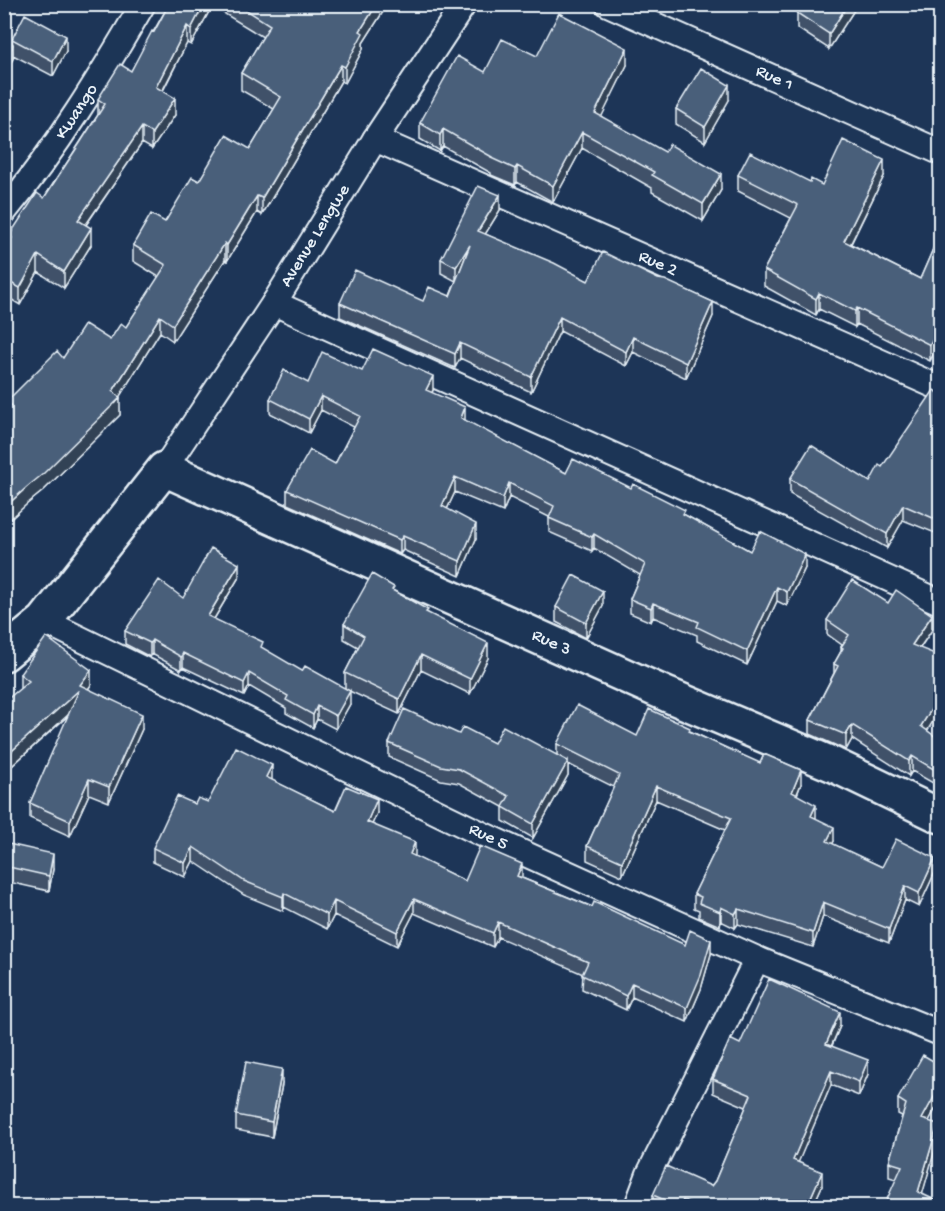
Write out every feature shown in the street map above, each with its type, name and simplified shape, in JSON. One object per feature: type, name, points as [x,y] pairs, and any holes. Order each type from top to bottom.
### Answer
[{"type":"street","name":"Kwango","points":[[4,212],[28,184],[100,77],[143,4]]},
{"type":"street","name":"Avenue Lengwe","points":[[164,469],[274,303],[375,139],[465,4]]},
{"type":"street","name":"Rue 1","points":[[608,4],[940,152]]},
{"type":"street","name":"Rue 2","points":[[375,139],[940,388]]},
{"type":"street","points":[[274,303],[940,602]]},
{"type":"street","points":[[4,654],[44,621],[164,469]]},
{"type":"street","name":"Rue 3","points":[[164,469],[668,695],[834,765],[940,816]]},
{"type":"street","name":"Rue 5","points":[[44,621],[486,836],[757,959],[940,1033]]},
{"type":"street","points":[[637,1206],[649,1174],[757,959]]},
{"type":"building","points":[[169,4],[204,4],[191,29],[187,26],[156,87],[175,98],[152,133],[142,127],[78,220],[91,228],[64,272],[38,255],[20,288],[9,282],[4,286],[4,248],[12,238],[9,236],[37,193],[44,198],[105,104],[98,99],[120,64],[131,71]]},
{"type":"building","points":[[237,4],[377,4],[360,31],[363,33],[345,67],[341,65],[262,198],[257,196],[173,325],[160,316],[113,391],[120,398],[43,474],[4,508],[4,412],[12,406],[7,401],[57,351],[63,358],[85,324],[110,340],[121,323],[126,327],[166,265],[133,245],[151,214],[165,222],[192,177],[199,181],[226,135],[250,149],[281,97],[241,73],[270,25]]},
{"type":"building","points":[[802,4],[848,4],[829,34],[797,13]]},
{"type":"building","points":[[559,13],[627,48],[595,113],[665,152],[669,144],[721,174],[703,204],[652,175],[654,172],[582,132],[553,186],[517,166],[515,169],[491,158],[443,129],[440,135],[420,123],[457,56],[485,72],[502,39],[537,56]]},
{"type":"building","points":[[25,14],[66,36],[53,61],[12,39]]},
{"type":"building","points":[[4,40],[13,45],[4,60]]},
{"type":"building","points":[[701,68],[729,85],[705,127],[676,109]]},
{"type":"building","points":[[4,126],[10,130],[4,139]]},
{"type":"building","points":[[843,140],[884,160],[844,241],[920,279],[940,233],[940,340],[934,337],[930,345],[857,308],[855,311],[819,293],[816,299],[764,270],[798,205],[738,175],[750,152],[810,182],[811,179],[822,185]]},
{"type":"building","points":[[478,186],[500,195],[478,231],[554,263],[588,281],[603,252],[658,279],[713,302],[686,363],[633,337],[626,352],[560,317],[531,377],[460,343],[455,354],[340,303],[355,270],[423,301],[429,287],[450,296],[470,245],[456,267],[441,259]]},
{"type":"building","points":[[373,349],[433,376],[426,390],[465,407],[461,418],[566,473],[573,459],[631,488],[633,484],[685,510],[683,514],[750,551],[760,531],[805,554],[787,592],[777,587],[747,651],[697,627],[699,622],[653,603],[651,608],[630,599],[645,564],[594,534],[592,537],[549,518],[554,506],[509,483],[503,498],[455,477],[442,506],[476,524],[460,561],[403,536],[400,540],[287,490],[310,450],[335,464],[360,416],[321,396],[309,419],[270,399],[284,370],[308,383],[322,352],[362,371]]},
{"type":"building","points":[[934,390],[940,394],[940,521],[903,505],[887,534],[790,479],[811,445],[870,482],[879,465],[882,467]]},
{"type":"building","points":[[211,548],[239,564],[208,616],[263,642],[261,647],[302,671],[305,666],[350,691],[336,716],[317,706],[313,715],[286,700],[288,696],[249,673],[244,683],[183,653],[181,657],[152,640],[150,643],[125,631],[159,580],[183,598]]},
{"type":"building","points":[[372,574],[394,587],[392,590],[428,610],[426,612],[488,643],[470,679],[421,655],[399,699],[345,673],[364,636],[344,624]]},
{"type":"building","points":[[573,575],[603,591],[586,623],[556,607]]},
{"type":"building","points":[[852,580],[888,603],[896,590],[932,615],[912,645],[940,656],[940,695],[921,726],[940,740],[940,773],[912,756],[909,761],[852,725],[846,735],[810,720],[838,666],[834,664],[849,635],[827,620]]},
{"type":"building","points":[[46,637],[91,670],[80,685],[142,714],[109,787],[89,779],[70,821],[30,803],[79,690],[4,758],[4,702],[29,681],[20,674]]},
{"type":"building","points":[[577,705],[637,736],[649,709],[690,728],[689,731],[760,763],[764,754],[801,770],[792,792],[816,805],[811,816],[834,827],[827,841],[882,867],[896,839],[935,858],[919,893],[905,886],[889,929],[823,902],[813,933],[738,909],[735,914],[721,907],[720,912],[699,903],[701,897],[694,894],[731,818],[656,786],[622,862],[587,846],[619,775],[557,744]]},
{"type":"building","points":[[404,709],[459,734],[463,727],[494,743],[503,726],[568,761],[533,824],[503,807],[509,796],[459,769],[441,766],[389,743]]},
{"type":"building","points":[[236,747],[272,765],[266,777],[335,811],[346,786],[377,799],[367,822],[415,842],[410,854],[465,881],[480,846],[522,864],[517,876],[592,907],[594,902],[685,945],[690,930],[711,940],[701,975],[687,1008],[632,983],[626,996],[582,975],[588,962],[498,922],[493,933],[414,899],[397,932],[334,901],[327,915],[284,893],[283,897],[244,881],[193,847],[185,863],[153,848],[177,796],[195,804],[198,798],[208,802]]},
{"type":"building","points":[[4,843],[53,854],[49,876],[4,866]]},
{"type":"building","points":[[769,979],[840,1012],[826,1044],[868,1060],[859,1082],[831,1071],[793,1160],[822,1172],[807,1206],[698,1206],[683,1200],[678,1206],[653,1195],[666,1166],[711,1186],[715,1181],[751,1095],[713,1079],[730,1039],[740,1044]]},
{"type":"building","points":[[923,1055],[940,1065],[940,1086],[922,1119],[938,1124],[918,1192],[937,1201],[935,1206],[884,1206],[902,1166],[889,1162],[906,1104],[898,1099]]},
{"type":"building","points":[[246,1062],[282,1069],[272,1122],[236,1115]]}]
